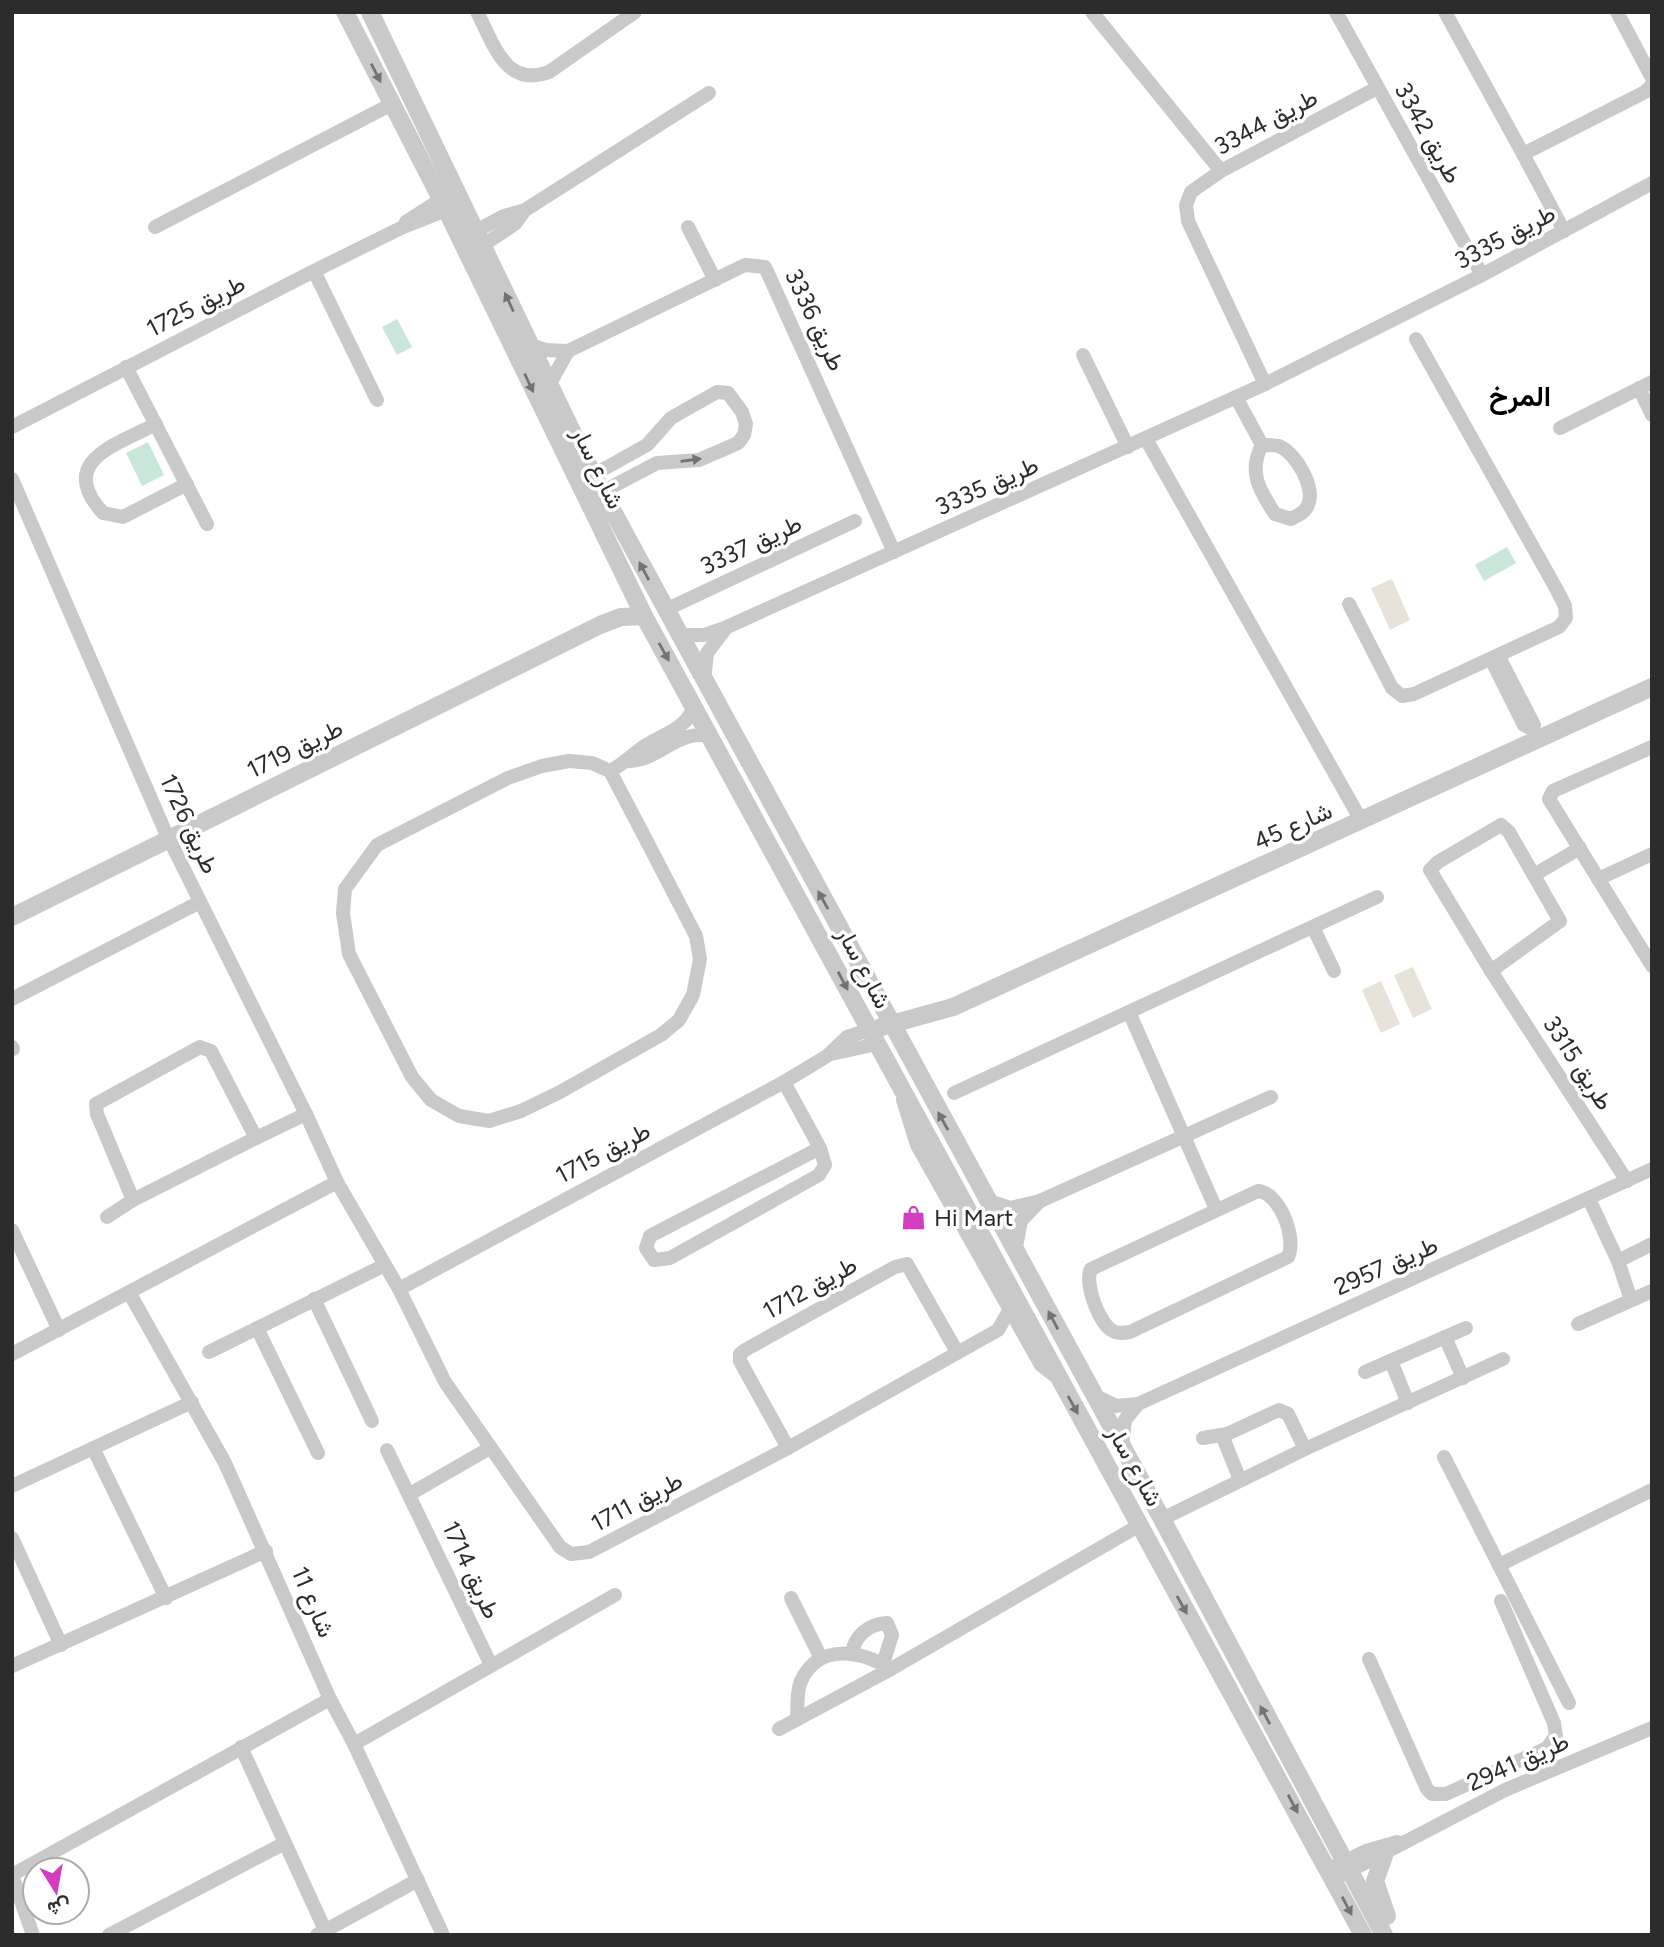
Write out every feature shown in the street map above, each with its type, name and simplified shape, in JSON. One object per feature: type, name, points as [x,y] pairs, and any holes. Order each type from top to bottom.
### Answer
[{"type":"street","name":"شارع سار","points":[[345,12],[392,104],[452,201],[480,238],[593,475],[678,635],[1162,1519],[1384,1935]]},
{"type":"street","name":"شارع سار","points":[[370,12],[452,201],[644,616],[1362,1934]]},
{"type":"street","points":[[477,12],[510,69],[522,75],[536,76],[549,72],[633,13]]},
{"type":"street","points":[[1091,12],[1221,171]]},
{"type":"street","name":"طريق 3342","points":[[1336,12],[1482,275]]},
{"type":"street","points":[[1445,12],[1564,231]]},
{"type":"street","points":[[1617,12],[1652,78]]},
{"type":"street","points":[[1523,154],[1645,92],[1652,85]]},
{"type":"street","name":"طريق 3344","points":[[1265,384],[1188,221],[1186,205],[1191,192],[1221,171],[1377,88]]},
{"type":"street","points":[[480,238],[514,224],[525,211],[709,93]]},
{"type":"street","points":[[155,227],[392,104]]},
{"type":"street","name":"طريق 3335","points":[[678,635],[704,635],[727,627],[1265,384],[1482,275],[1652,183]]},
{"type":"street","name":"طريق 1725","points":[[12,427],[452,201]]},
{"type":"street","points":[[688,228],[715,280]]},
{"type":"street","name":"طريق 3336","points":[[568,351],[752,264],[770,272],[894,552]]},
{"type":"street","points":[[314,271],[377,400]]},
{"type":"street","points":[[1349,604],[1392,688],[1402,696],[1414,694],[1496,659],[1559,628],[1566,618],[1565,606],[1416,339]]},
{"type":"street","points":[[530,345],[546,350],[568,351],[549,385]]},
{"type":"street","points":[[1083,355],[1128,447]]},
{"type":"street","points":[[126,367],[207,524]]},
{"type":"street","points":[[1560,428],[1645,385],[1652,415]]},
{"type":"street","points":[[593,475],[647,445],[671,418],[717,392],[728,393],[742,412],[746,425],[744,435],[738,443],[699,460],[657,463],[602,492]]},
{"type":"street","points":[[1236,397],[1262,445]]},
{"type":"street","points":[[156,424],[92,458],[86,469],[85,481],[89,493],[103,513],[123,517],[187,484]]},
{"type":"street","points":[[1146,439],[1362,822]]},
{"type":"street","points":[[1262,445],[1279,446],[1289,453],[1310,489],[1310,503],[1304,512],[1291,519],[1275,514],[1255,475],[1253,465],[1262,445]]},
{"type":"street","name":"طريق 1726","points":[[12,479],[169,838],[337,1182]]},
{"type":"street","name":"طريق 3337","points":[[666,610],[855,521]]},
{"type":"street","name":"طريق 1719","points":[[600,625],[617,608],[629,585]]},
{"type":"street","name":"طريق 1719","points":[[12,917],[600,625],[621,617],[644,616]]},
{"type":"street","points":[[704,681],[707,653],[727,627]]},
{"type":"street","points":[[1496,659],[1534,725],[1535,734]]},
{"type":"street","name":"شارع 45","points":[[873,1037],[953,1007],[1362,822],[1535,734],[1652,687]]},
{"type":"street","points":[[630,761],[643,747],[682,725],[694,706]]},
{"type":"street","points":[[610,771],[696,936],[699,971],[688,1005],[679,1020],[645,1046],[522,1111],[489,1121],[459,1116],[441,1107],[422,1092],[349,954],[343,913],[345,889],[377,845],[508,778],[542,766],[569,761],[592,764],[610,771],[630,761],[648,757],[688,736],[709,736]]},
{"type":"street","points":[[1651,962],[1549,799],[1553,791],[1652,747]]},
{"type":"street","name":"طريق 3315","points":[[1491,971],[1560,922],[1509,832],[1500,825],[1438,862],[1430,870],[1491,971],[1628,1181]]},
{"type":"street","points":[[1534,876],[1580,848]]},
{"type":"street","points":[[1598,879],[1652,854]]},
{"type":"street","points":[[954,1093],[1377,897]]},
{"type":"street","points":[[12,999],[200,902]]},
{"type":"street","points":[[1313,927],[1334,971]]},
{"type":"street","points":[[1129,1012],[1216,1209]]},
{"type":"street","name":"طريق 1715","points":[[399,1289],[784,1082],[827,1056],[847,1037],[873,1037]]},
{"type":"street","points":[[133,1200],[97,1114],[96,1104],[194,1049],[200,1047],[211,1051],[256,1138]]},
{"type":"street","points":[[784,1082],[820,1148],[825,1165],[819,1175],[670,1258],[654,1260],[646,1248],[650,1236],[820,1148]]},
{"type":"street","points":[[899,1085],[917,1145],[1041,1365],[1059,1379]]},
{"type":"street","points":[[986,1200],[1010,1208],[1040,1201],[1271,1097]]},
{"type":"street","points":[[107,1217],[133,1200],[306,1114]]},
{"type":"street","name":"طريق 2957","points":[[1138,1404],[1652,1169]]},
{"type":"street","points":[[12,1354],[130,1294],[337,1182]]},
{"type":"street","name":"طريق 1711","points":[[337,1182],[399,1289],[445,1382],[560,1547],[571,1554],[580,1555],[788,1448],[998,1330]]},
{"type":"street","points":[[1258,1191],[1271,1195],[1292,1240],[1288,1257],[1130,1332],[1121,1334],[1106,1325],[1087,1285],[1091,1269],[1216,1209],[1258,1191]]},
{"type":"street","points":[[1589,1199],[1618,1261],[1632,1300]]},
{"type":"street","points":[[1015,1252],[1021,1221],[1040,1201]]},
{"type":"street","points":[[12,1230],[59,1330]]},
{"type":"street","points":[[1618,1261],[1652,1244]]},
{"type":"street","name":"طريق 1712","points":[[788,1448],[740,1361],[740,1354],[745,1350],[895,1266],[907,1264],[957,1352]]},
{"type":"street","points":[[209,1352],[385,1265]]},
{"type":"street","points":[[1578,1324],[1652,1290]]},
{"type":"street","name":"شارع 11","points":[[130,1294],[192,1402],[266,1551],[330,1699],[354,1744],[443,1935]]},
{"type":"street","points":[[314,1299],[372,1421]]},
{"type":"street","points":[[1010,1309],[998,1330],[1024,1335]]},
{"type":"street","points":[[257,1328],[318,1453]]},
{"type":"street","points":[[1365,1372],[1466,1328]]},
{"type":"street","points":[[1445,1337],[1463,1378]]},
{"type":"street","points":[[1162,1519],[1305,1449],[1503,1359]]},
{"type":"street","points":[[1391,1361],[1408,1403]]},
{"type":"street","points":[[1091,1393],[1116,1406],[1138,1404]]},
{"type":"street","points":[[12,1486],[192,1402]]},
{"type":"street","points":[[1122,1449],[1125,1420],[1138,1404]]},
{"type":"street","points":[[1203,1438],[1222,1436],[1283,1410],[1288,1414],[1305,1449]]},
{"type":"street","points":[[1222,1436],[1241,1480]]},
{"type":"street","points":[[93,1448],[166,1598]]},
{"type":"street","points":[[410,1494],[490,1448]]},
{"type":"street","name":"طريق 1714","points":[[387,1450],[491,1665]]},
{"type":"street","points":[[1444,1457],[1569,1703]]},
{"type":"street","points":[[1499,1564],[1652,1490]]},
{"type":"street","points":[[779,1728],[1140,1525]]},
{"type":"street","points":[[12,1538],[61,1645]]},
{"type":"street","points":[[12,1666],[266,1551]]},
{"type":"street","points":[[354,1744],[615,1595]]},
{"type":"street","points":[[791,1598],[821,1658]]},
{"type":"street","points":[[1369,1659],[1432,1794],[1446,1794],[1548,1748],[1556,1735],[1554,1723],[1501,1601]]},
{"type":"street","points":[[852,1653],[853,1643],[862,1633],[872,1626],[887,1623],[892,1635],[887,1667]]},
{"type":"street","points":[[797,1719],[801,1682],[821,1658],[832,1653],[852,1653],[887,1667]]},
{"type":"street","points":[[33,1935],[12,1875],[330,1699]]},
{"type":"street","name":"طريق 2941","points":[[1349,1865],[1384,1856],[1406,1841],[1505,1790],[1652,1728]]},
{"type":"street","points":[[242,1747],[321,1933],[418,1880]]},
{"type":"street","points":[[1497,1771],[1505,1790]]},
{"type":"street","name":"طريق 2941","points":[[1331,1874],[1379,1846],[1406,1841]]},
{"type":"street","points":[[108,1935],[285,1843]]},
{"type":"street","points":[[1384,1856],[1376,1872],[1376,1890],[1397,1935]]},
{"type":"shaded area","points":[[397,319],[412,347],[397,355],[382,327]]},
{"type":"shaded area","points":[[148,442],[164,475],[142,486],[126,453]]},
{"type":"shaded area","points":[[1507,547],[1516,563],[1484,581],[1475,565]]},
{"type":"shaded area","points":[[1392,579],[1410,620],[1390,630],[1371,588]]},
{"type":"shaded area","points":[[1413,967],[1432,1009],[1413,1018],[1394,975]]},
{"type":"shaded area","points":[[1381,981],[1400,1024],[1381,1033],[1362,990]]},
{"type":"place","name":"Hi Mart","points":[[914,1218]]},
{"type":"district","name":"المرخ","points":[[1520,396]]}]
